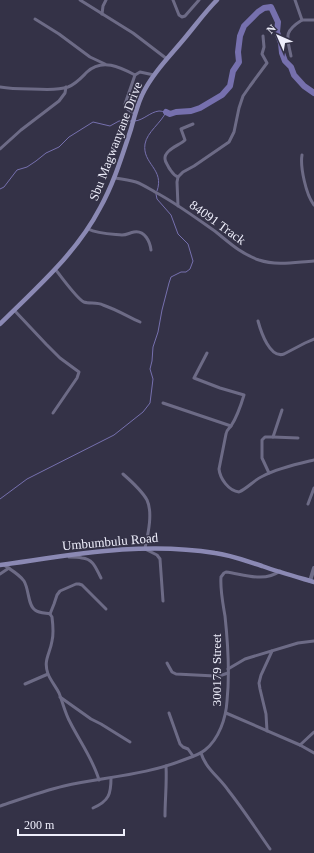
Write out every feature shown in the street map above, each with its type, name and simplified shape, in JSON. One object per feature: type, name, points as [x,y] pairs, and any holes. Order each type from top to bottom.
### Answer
[{"type":"main road","name":"Sbu Magwanyane Drive","points":[[0,324],[74,249],[88,229],[115,178],[144,90],[154,75],[217,0]]},
{"type":"main road","name":"Umbumbulu Road","points":[[1,564],[121,549],[183,549],[216,553],[241,559],[312,582]]},
{"type":"street","points":[[80,0],[133,33],[167,59]]},
{"type":"street","points":[[102,14],[103,6],[106,0]]},
{"type":"street","points":[[173,0],[179,15],[182,17],[185,16],[199,0]]},
{"type":"street","points":[[295,0],[302,20]]},
{"type":"street","points":[[35,19],[59,34],[90,57],[105,64],[117,66],[135,75]]},
{"type":"street","points":[[291,56],[287,38],[289,31],[302,20],[314,20]]},
{"type":"street","points":[[178,206],[178,177],[183,172],[226,145],[232,137],[243,96],[267,63],[262,54],[264,47],[263,36]]},
{"type":"street","points":[[0,87],[18,89],[54,89],[66,87],[76,82],[90,69],[105,64]]},
{"type":"street","points":[[135,114],[127,109],[125,104],[135,75],[140,72],[154,75]]},
{"type":"street","points":[[0,149],[27,125],[59,102],[65,93],[66,87]]},
{"type":"street","points":[[178,177],[174,175],[165,161],[165,157],[173,148],[185,140],[181,129],[193,124]]},
{"type":"street","points":[[302,155],[305,184],[310,199],[314,205]]},
{"type":"street","name":"84091 Track","points":[[115,178],[134,181],[157,193],[178,206],[248,256],[274,263],[314,261]]},
{"type":"street","points":[[88,229],[97,232],[123,235],[139,232],[147,238],[151,250]]},
{"type":"street","points":[[55,269],[83,301],[102,304],[140,322]]},
{"type":"street","points":[[14,310],[60,358],[79,372],[77,378],[53,413]]},
{"type":"street","points":[[258,321],[264,337],[272,350],[281,355],[314,339]]},
{"type":"street","points":[[207,353],[194,378],[244,395],[239,411],[231,426],[227,430],[218,469],[222,479],[234,491],[238,492],[269,473],[314,460]]},
{"type":"street","points":[[163,403],[231,426]]},
{"type":"street","points":[[273,437],[282,410]]},
{"type":"street","points":[[269,473],[262,458],[262,440],[265,437],[298,438]]},
{"type":"street","points":[[123,474],[143,494],[147,501],[149,510],[149,531],[144,548],[157,555],[160,559],[162,601]]},
{"type":"street","points":[[308,504],[314,488]]},
{"type":"street","points":[[65,556],[90,559],[101,578]]},
{"type":"street","points":[[1,564],[21,577],[28,591],[31,606],[38,612],[50,614]]},
{"type":"street","points":[[0,574],[9,568]]},
{"type":"street","points":[[312,582],[314,568]]},
{"type":"street","name":"300179 Street","points":[[0,806],[57,788],[166,766],[201,753],[208,747],[216,736],[226,713],[228,699],[226,632],[221,577],[226,572],[263,577],[274,575],[280,571]]},
{"type":"street","points":[[99,780],[92,760],[66,715],[60,697],[48,674],[47,657],[53,634],[52,618],[50,614],[60,591],[81,584],[106,609]]},
{"type":"street","points":[[228,669],[245,659],[298,643],[314,641]]},
{"type":"street","points":[[267,731],[266,714],[259,683],[272,651]]},
{"type":"street","points":[[167,663],[173,674],[215,676],[228,674]]},
{"type":"street","points":[[25,684],[48,674]]},
{"type":"street","points":[[60,697],[91,719],[130,742]]},
{"type":"street","points":[[169,713],[180,744],[188,749],[193,756]]},
{"type":"street","points":[[226,713],[300,745],[314,753]]},
{"type":"street","points":[[300,745],[314,732]]},
{"type":"street","points":[[201,753],[203,760],[210,771],[227,788],[270,849]]},
{"type":"street","points":[[166,766],[166,816]]},
{"type":"street","points":[[93,808],[105,801],[110,794],[110,778]]},
{"type":"waterway","points":[[166,112],[170,114],[191,111],[200,108],[222,95],[230,86],[233,71],[239,62],[238,52],[240,36],[244,26],[258,12],[264,8],[271,7],[278,22],[277,32],[285,61],[291,67],[294,75],[304,86],[314,93]]},
{"type":"waterway","points":[[135,121],[159,111],[166,112],[148,135],[145,144],[147,157],[158,177],[159,183],[157,191]]},
{"type":"waterway","points":[[0,189],[4,187],[17,170],[27,167],[46,153],[59,147],[69,137],[93,122],[110,126],[119,121],[132,121]]},
{"type":"waterway","points":[[0,499],[27,479],[114,435],[143,412],[150,403],[153,379],[150,369],[153,347],[158,332],[169,283],[171,277],[181,272],[186,272],[190,269],[193,261],[188,244],[178,234],[171,215],[157,199],[156,194]]}]
